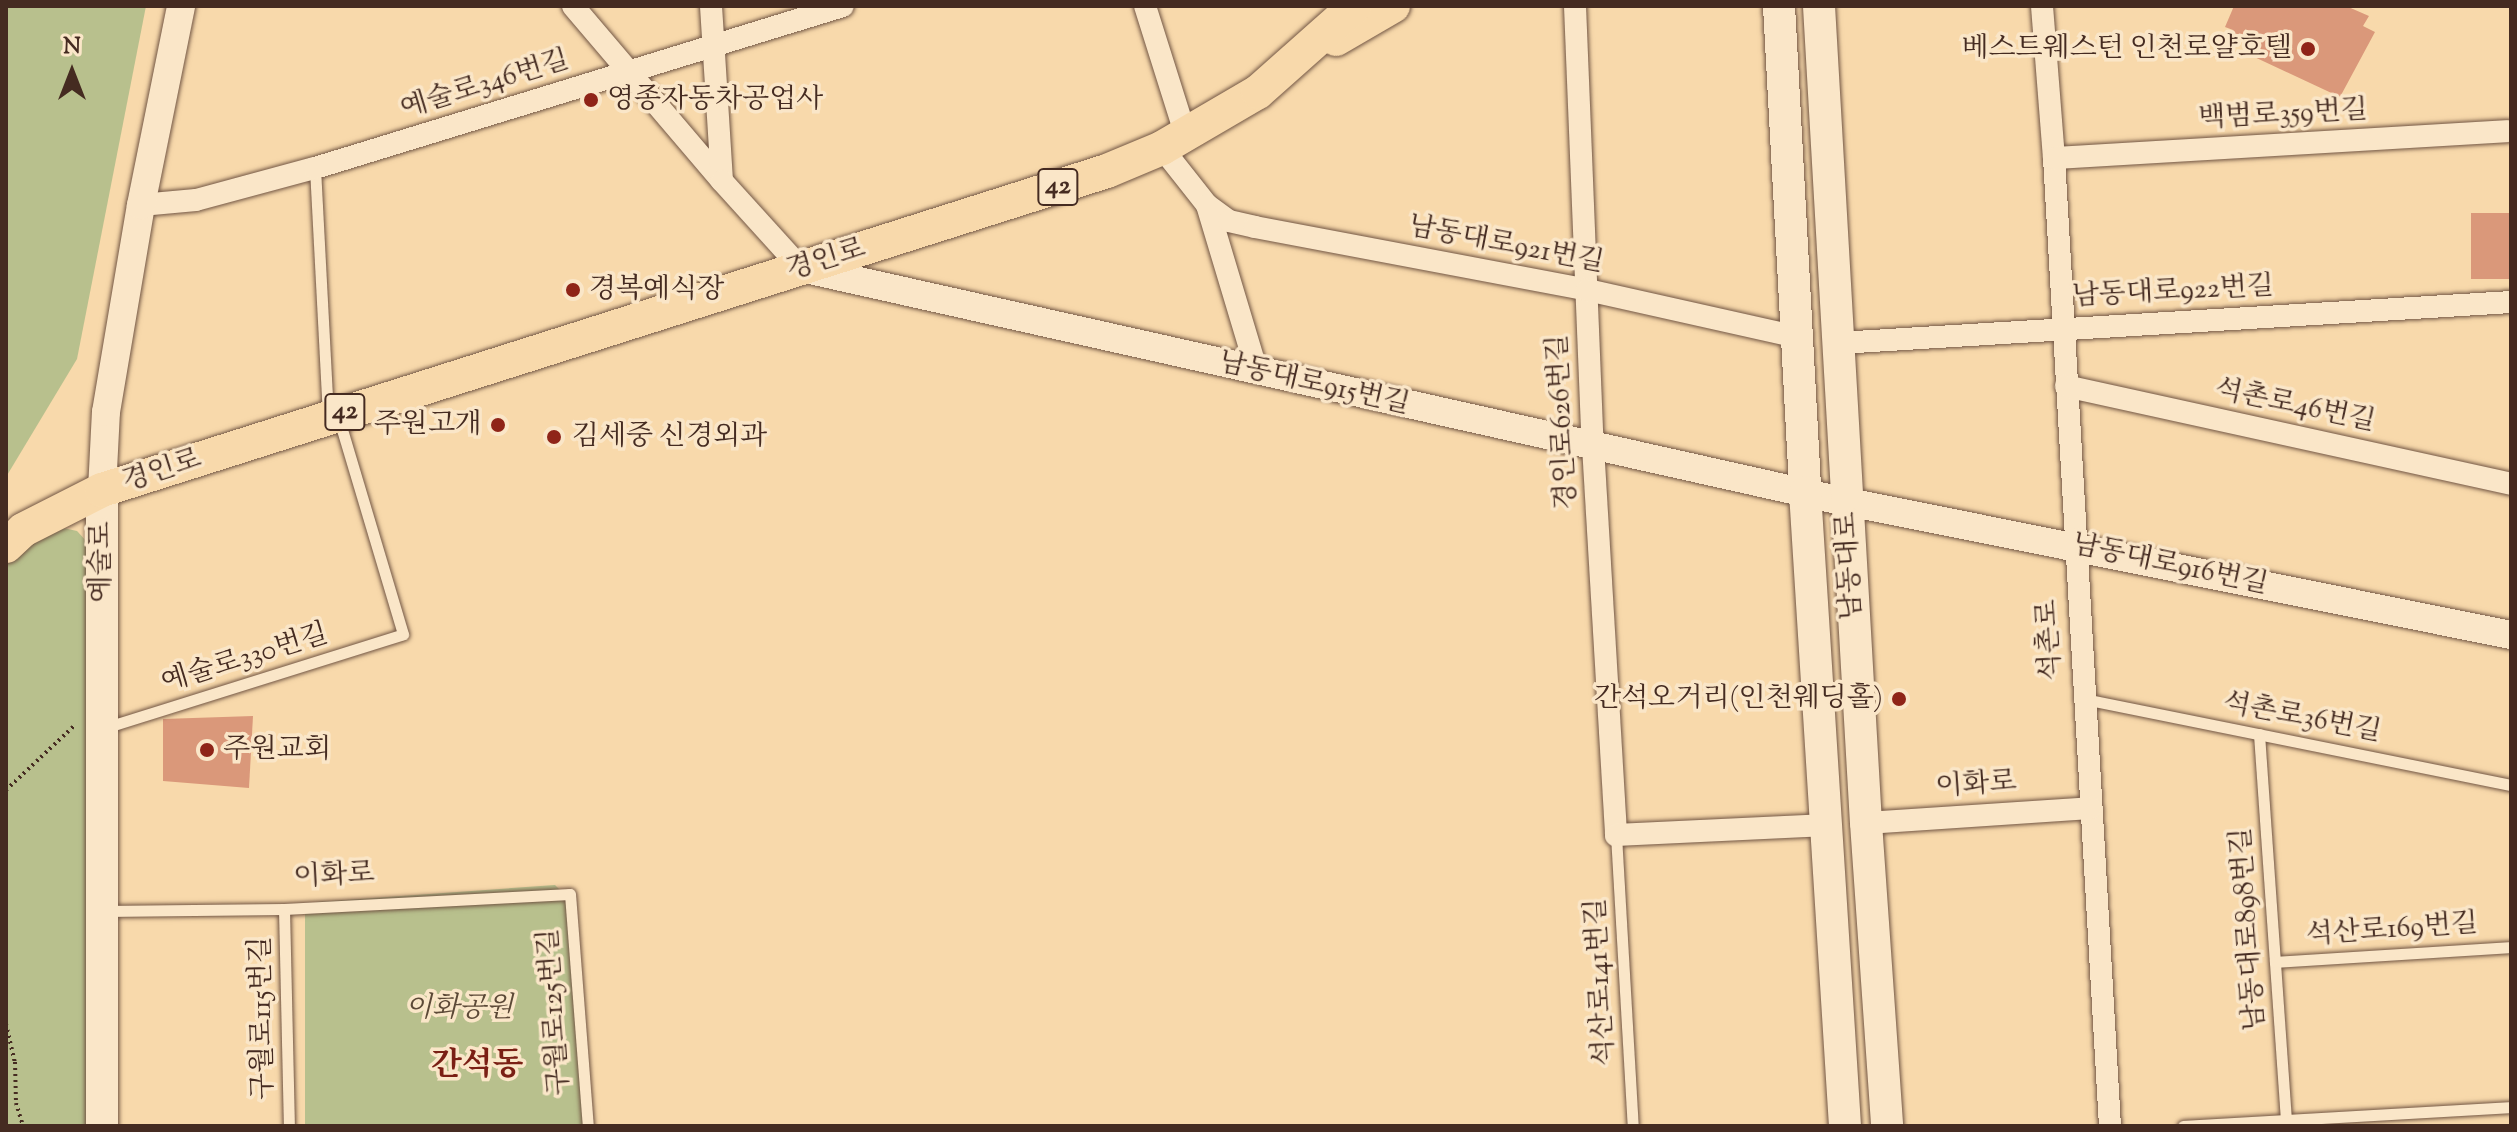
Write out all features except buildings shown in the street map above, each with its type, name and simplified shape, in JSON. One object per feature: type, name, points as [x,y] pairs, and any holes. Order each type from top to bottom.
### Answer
[{"type":"main road","name":"경인로","points":[[1294,63],[1332,6]]},
{"type":"main road","name":"경인로","points":[[6,546],[23,530],[102,490],[1107,171],[1174,142],[1258,92],[1355,6]]},
{"type":"main road","name":"경인로","points":[[1294,63],[1393,6]]},
{"type":"main road","points":[[1779,6],[1797,337],[1826,497],[1827,825],[1845,1126]]},
{"type":"main road","name":"남동대로","points":[[1819,6],[1839,343],[1826,497],[1866,823],[1887,1126]]},
{"type":"main road","name":"예술로","points":[[102,490],[102,1126]]},
{"type":"street","name":"예술로","points":[[102,490],[106,412],[141,205],[181,6]]},
{"type":"street","points":[[573,6],[722,181],[801,268]]},
{"type":"street","points":[[711,6],[722,181]]},
{"type":"street","name":"예술로346번길","points":[[141,205],[196,200],[315,168],[843,6]]},
{"type":"street","points":[[1145,6],[1174,142],[1207,205],[1257,372]]},
{"type":"street","name":"경인로626번길","points":[[1575,6],[1593,446],[1616,835]]},
{"type":"street","name":"석촌로","points":[[2042,6],[2054,158],[2074,546],[2110,1126]]},
{"type":"street","name":"백범로359번길","points":[[2054,158],[2510,130]]},
{"type":"street","name":"남동대로921번길","points":[[1207,205],[1229,221],[1255,227],[1587,290],[1797,337]]},
{"type":"street","name":"남동대로915번길","points":[[801,268],[1826,497]]},
{"type":"street","name":"남동대로922번길","points":[[1839,343],[2511,302]]},
{"type":"street","name":"석촌로46번길","points":[[2066,386],[2511,484]]},
{"type":"street","name":"남동대로916번길","points":[[1826,497],[2511,635]]},
{"type":"street","name":"이화로","points":[[1866,823],[2090,808]]},
{"type":"street","points":[[1616,835],[1827,825]]},
{"type":"lane","points":[[315,168],[333,416]]},
{"type":"lane","name":"예술로330번길","points":[[102,714],[403,634],[333,416]]},
{"type":"lane","name":"석촌로36번길","points":[[2083,699],[2511,785]]},
{"type":"lane","name":"남동대로898번길","points":[[2259,734],[2286,1120]]},
{"type":"lane","name":"석산로141번길","points":[[1616,835],[1633,1126]]},
{"type":"lane","name":"이화로","points":[[101,911],[284,909],[570,894]]},
{"type":"lane","name":"구월로125번길","points":[[570,894],[588,1126]]},
{"type":"lane","name":"구월로115번길","points":[[284,909],[289,1126]]},
{"type":"lane","name":"석산로169번길","points":[[2275,962],[2511,947]]},
{"type":"lane","points":[[2183,1126],[2511,1107]]},
{"type":"path","points":[[6,790],[102,714]]},
{"type":"path","points":[[6,1024],[16,1103],[23,1126]]},
{"type":"green space","points":[[6,6],[146,6],[77,359],[6,477]]},
{"type":"green space","points":[[59,527],[77,531],[89,544],[103,1126],[6,1126],[6,547]]},
{"type":"green space","name":"이화공원","points":[[555,885],[569,899],[585,1126],[305,1126],[305,913],[317,902]]},
{"type":"place","name":"베스트웨스턴 인천로얄호텔","points":[[2308,49]]},
{"type":"place","name":"영종자동차공업사","points":[[591,100]]},
{"type":"place","name":"경복예식장","points":[[573,290]]},
{"type":"place","name":"주원고개","points":[[498,425]]},
{"type":"place","name":"김세중 신경외과","points":[[554,437]]},
{"type":"place","name":"간석오거리(인천웨딩홀)","points":[[1899,699]]},
{"type":"place","name":"주원교회","points":[[207,750]]},
{"type":"district","name":"간석동","points":[[477,1066]]}]
